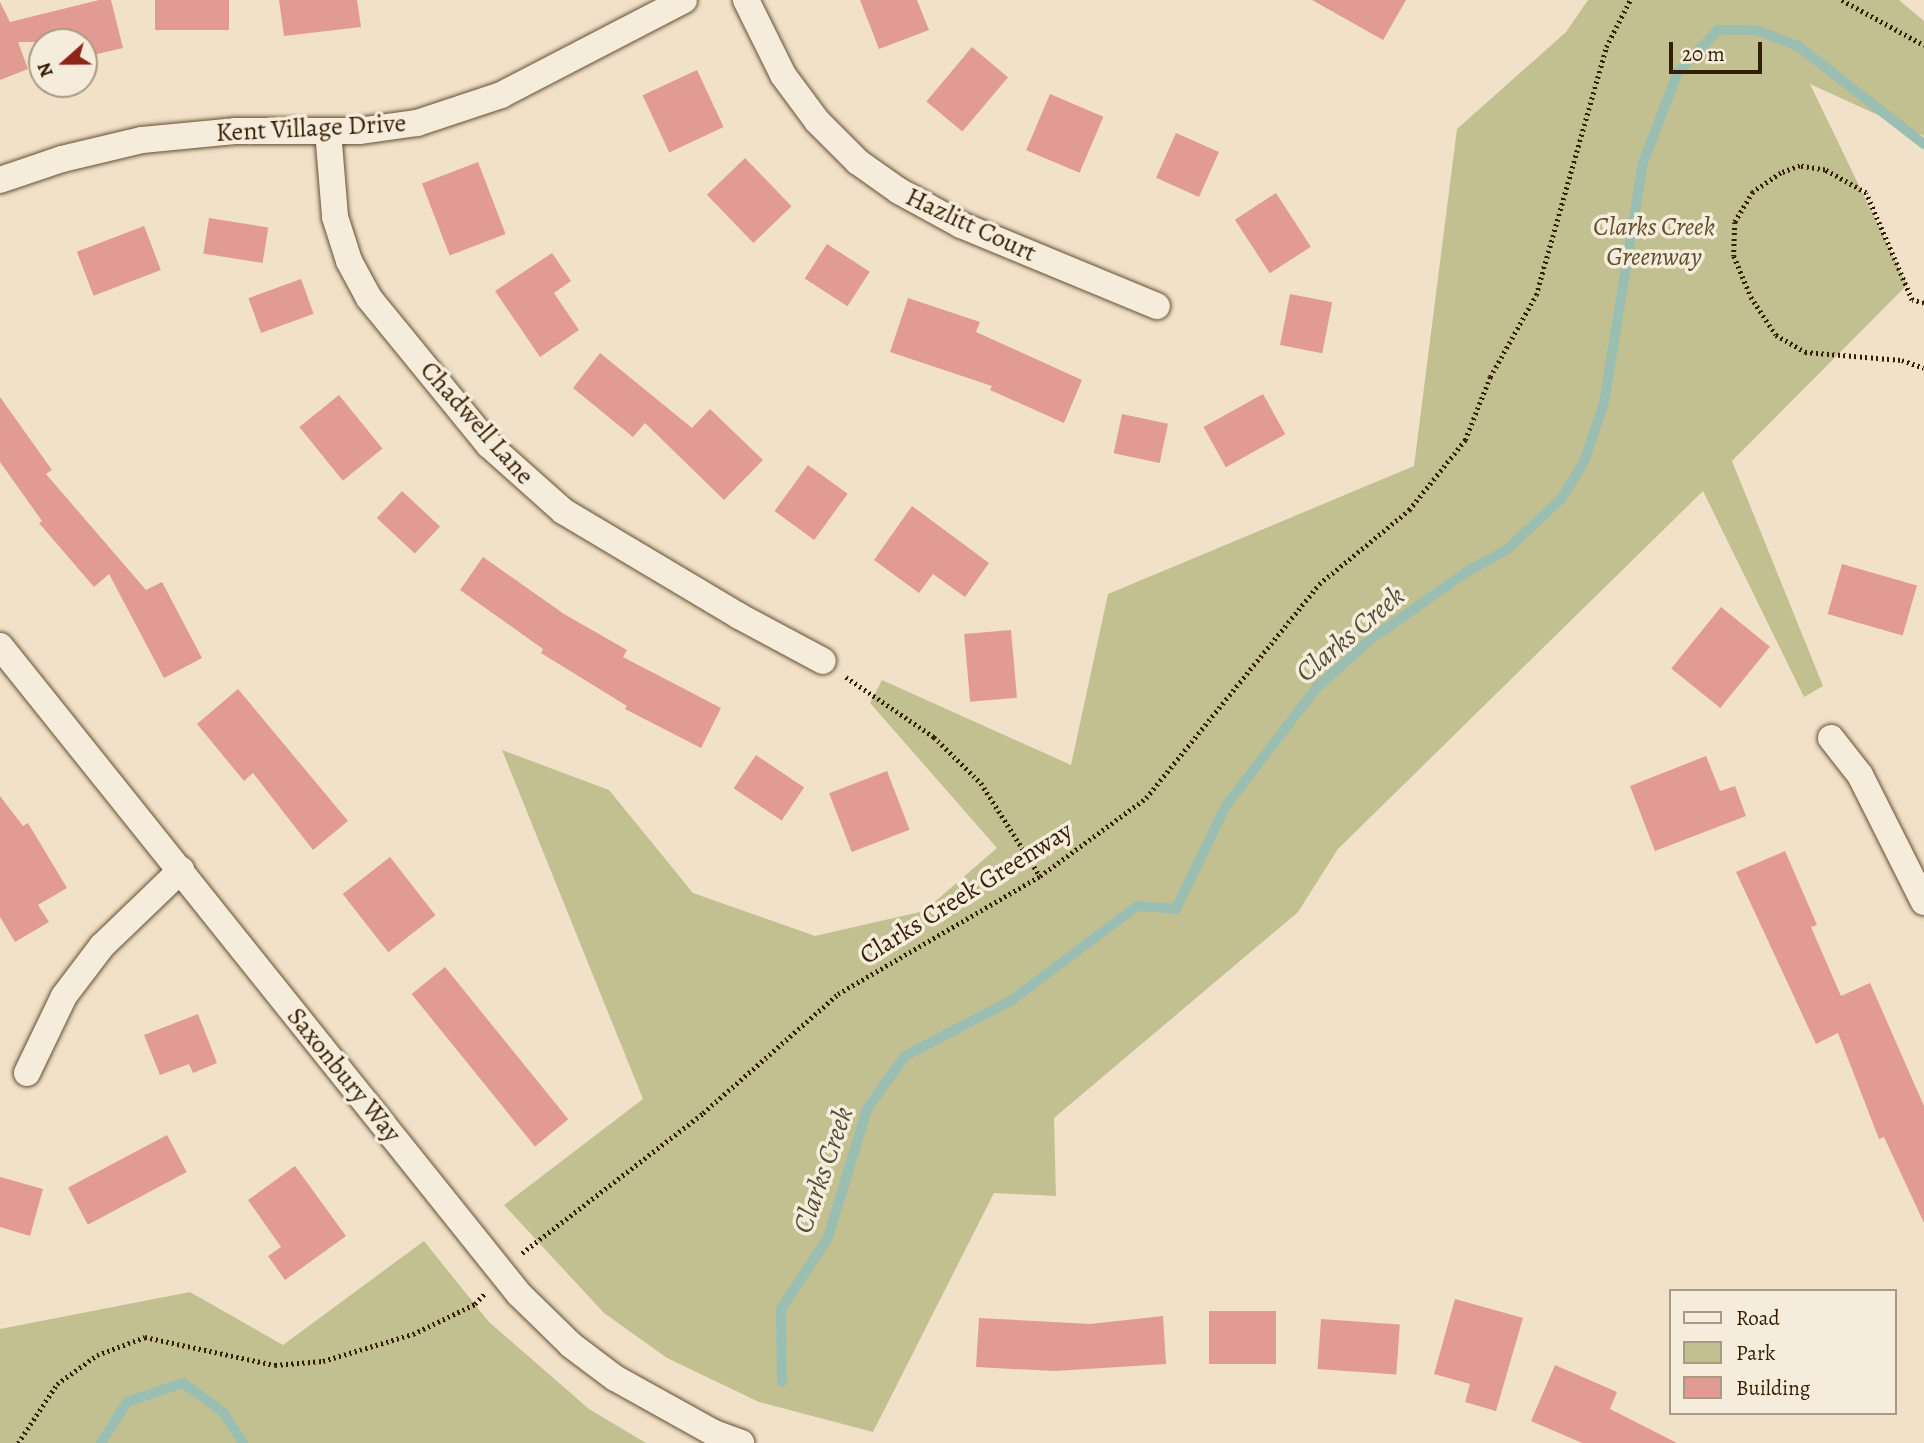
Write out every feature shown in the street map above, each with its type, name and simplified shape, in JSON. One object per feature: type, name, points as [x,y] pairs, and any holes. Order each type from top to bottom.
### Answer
[{"type":"street","name":"Kent Village Drive","points":[[0,180],[62,159],[142,140],[235,131],[389,128],[474,106],[684,0]]},
{"type":"street","name":"Hazlitt Court","points":[[746,0],[783,75],[817,121],[858,162],[899,191],[961,225],[1157,306]]},
{"type":"street","name":"Chadwell Lane","points":[[328,131],[335,217],[349,261],[369,298],[489,445],[563,511],[739,617],[823,661]]},
{"type":"street","name":"Saxonbury Way","points":[[0,646],[503,1273],[571,1345],[615,1378],[691,1422],[741,1443]]},
{"type":"street","points":[[1831,738],[1860,775],[1917,870],[1924,902]]},
{"type":"street","points":[[27,1073],[64,996],[79,976],[124,923],[181,870]]},
{"type":"path","name":"Clarks Creek Greenway","points":[[18,1443],[57,1384],[97,1355],[145,1337],[205,1346],[275,1365],[323,1361],[413,1334],[475,1304],[523,1252],[703,1113],[838,994],[1040,876],[1146,798],[1319,584],[1409,510],[1465,440],[1490,377],[1536,295],[1606,47],[1630,0]]},
{"type":"path","points":[[1842,0],[1924,45]]},
{"type":"path","points":[[1924,303],[1912,300],[1866,193],[1825,170],[1800,166],[1781,173],[1753,192],[1735,222],[1734,256],[1751,297],[1776,335],[1805,352],[1902,360],[1924,368]]},
{"type":"path","points":[[823,661],[934,737],[981,783],[1040,876]]},
{"type":"green space","name":"Clarks Creek Greenway","points":[[1588,0],[1899,0],[1924,21],[1924,136],[1810,84],[1907,285],[1732,461],[1823,686],[1804,697],[1703,491],[1338,849],[1298,912],[1054,1118],[1056,1196],[994,1193],[873,1432],[759,1402],[667,1358],[604,1313],[504,1205],[643,1099],[502,750],[609,790],[693,893],[815,936],[924,911],[997,848],[870,703],[882,680],[1071,765],[1108,594],[1414,466],[1457,129],[1566,32]]},
{"type":"green space","points":[[424,1241],[489,1322],[589,1409],[646,1443],[0,1443],[0,1329],[190,1292],[283,1345]]},
{"type":"building","points":[[99,0],[111,0],[123,48],[98,54],[98,28],[28,28],[28,42],[18,42],[28,69],[0,80],[0,2],[10,22]]},
{"type":"building","points":[[155,0],[229,0],[229,30],[155,30]]},
{"type":"building","points":[[279,0],[357,0],[361,27],[284,36]]},
{"type":"building","points":[[860,0],[917,0],[929,30],[879,49]]},
{"type":"building","points":[[1312,0],[1406,0],[1383,40]]},
{"type":"building","points":[[972,47],[1008,77],[962,132],[926,101]]},
{"type":"building","points":[[697,70],[724,127],[669,152],[643,95]]},
{"type":"building","points":[[1050,94],[1103,117],[1080,173],[1026,150]]},
{"type":"building","points":[[1176,133],[1219,152],[1199,197],[1156,178]]},
{"type":"building","points":[[745,158],[792,206],[753,243],[707,195]]},
{"type":"building","points":[[478,162],[506,234],[450,255],[422,184]]},
{"type":"building","points":[[1276,193],[1311,247],[1270,273],[1235,220]]},
{"type":"building","points":[[209,218],[268,227],[263,263],[203,254]]},
{"type":"building","points":[[144,226],[161,270],[94,296],[77,252]]},
{"type":"building","points":[[827,244],[870,272],[847,306],[805,278]]},
{"type":"building","points":[[552,253],[571,281],[554,293],[579,330],[540,357],[495,291]]},
{"type":"building","points":[[301,279],[314,314],[261,333],[248,298]]},
{"type":"building","points":[[1290,294],[1332,302],[1322,353],[1280,345]]},
{"type":"building","points":[[908,298],[980,322],[976,332],[1082,380],[1064,423],[990,390],[992,386],[890,352]]},
{"type":"building","points":[[600,353],[692,428],[710,409],[763,460],[724,500],[645,423],[633,437],[573,388]]},
{"type":"building","points":[[1263,394],[1285,434],[1226,467],[1204,427]]},
{"type":"building","points":[[339,395],[382,449],[343,481],[299,427]]},
{"type":"building","points":[[0,397],[52,470],[46,474],[146,590],[162,582],[202,658],[164,678],[109,574],[94,587],[39,523],[42,521],[0,462]]},
{"type":"building","points":[[1122,414],[1168,424],[1160,463],[1114,453]]},
{"type":"building","points":[[808,465],[848,494],[814,540],[774,511]]},
{"type":"building","points":[[402,491],[440,526],[415,554],[377,518]]},
{"type":"building","points":[[912,506],[989,563],[965,597],[933,574],[919,593],[874,560]]},
{"type":"building","points":[[483,557],[564,614],[627,650],[623,657],[721,708],[701,748],[625,709],[627,706],[541,653],[543,649],[460,590]]},
{"type":"building","points":[[1842,564],[1917,585],[1903,635],[1828,614]]},
{"type":"building","points":[[1721,607],[1770,647],[1720,708],[1671,668]]},
{"type":"building","points":[[1011,630],[1017,698],[970,702],[964,634]]},
{"type":"building","points":[[238,689],[348,821],[313,850],[253,773],[244,781],[197,724]]},
{"type":"building","points":[[756,755],[804,787],[782,821],[734,788]]},
{"type":"building","points":[[1706,756],[1720,791],[1735,786],[1746,816],[1655,851],[1630,786]]},
{"type":"building","points":[[887,771],[910,830],[852,852],[829,793]]},
{"type":"building","points":[[0,796],[23,826],[28,823],[67,888],[38,905],[49,922],[15,942],[0,917]]},
{"type":"building","points":[[1785,851],[1817,925],[1811,927],[1841,996],[1870,983],[1924,1106],[1924,1223],[1884,1137],[1879,1139],[1838,1033],[1816,1044],[1736,872]]},
{"type":"building","points":[[390,857],[436,915],[388,952],[343,894]]},
{"type":"building","points":[[445,967],[568,1119],[535,1146],[412,994]]},
{"type":"building","points":[[198,1014],[217,1063],[193,1073],[189,1064],[160,1075],[144,1035]]},
{"type":"building","points":[[167,1135],[187,1172],[88,1225],[68,1188]]},
{"type":"building","points":[[295,1166],[346,1236],[285,1280],[268,1256],[281,1247],[248,1200]]},
{"type":"building","points":[[0,1177],[43,1189],[30,1236],[0,1227]]},
{"type":"building","points":[[1455,1299],[1523,1318],[1496,1411],[1465,1402],[1470,1384],[1434,1374]]},
{"type":"building","points":[[1209,1311],[1276,1311],[1276,1364],[1209,1364]]},
{"type":"building","points":[[1163,1316],[1166,1364],[1055,1371],[976,1367],[979,1318],[1090,1324]]},
{"type":"building","points":[[1321,1319],[1400,1325],[1396,1374],[1318,1369]]},
{"type":"building","points":[[1555,1365],[1617,1392],[1610,1409],[1677,1443],[1582,1443],[1531,1421]]},
{"type":"waterway","name":"Clarks Creek","points":[[782,1382],[781,1309],[828,1238],[867,1109],[905,1056],[1012,1000],[1137,906],[1176,909],[1225,807],[1317,687],[1371,639],[1468,571],[1508,549],[1562,498],[1584,462],[1604,403],[1643,163],[1678,72],[1718,30],[1756,30],[1798,46],[1924,144]]},
{"type":"waterway","name":"Clarks Creek","points":[[101,1443],[127,1402],[183,1383],[223,1412],[243,1443]]}]
